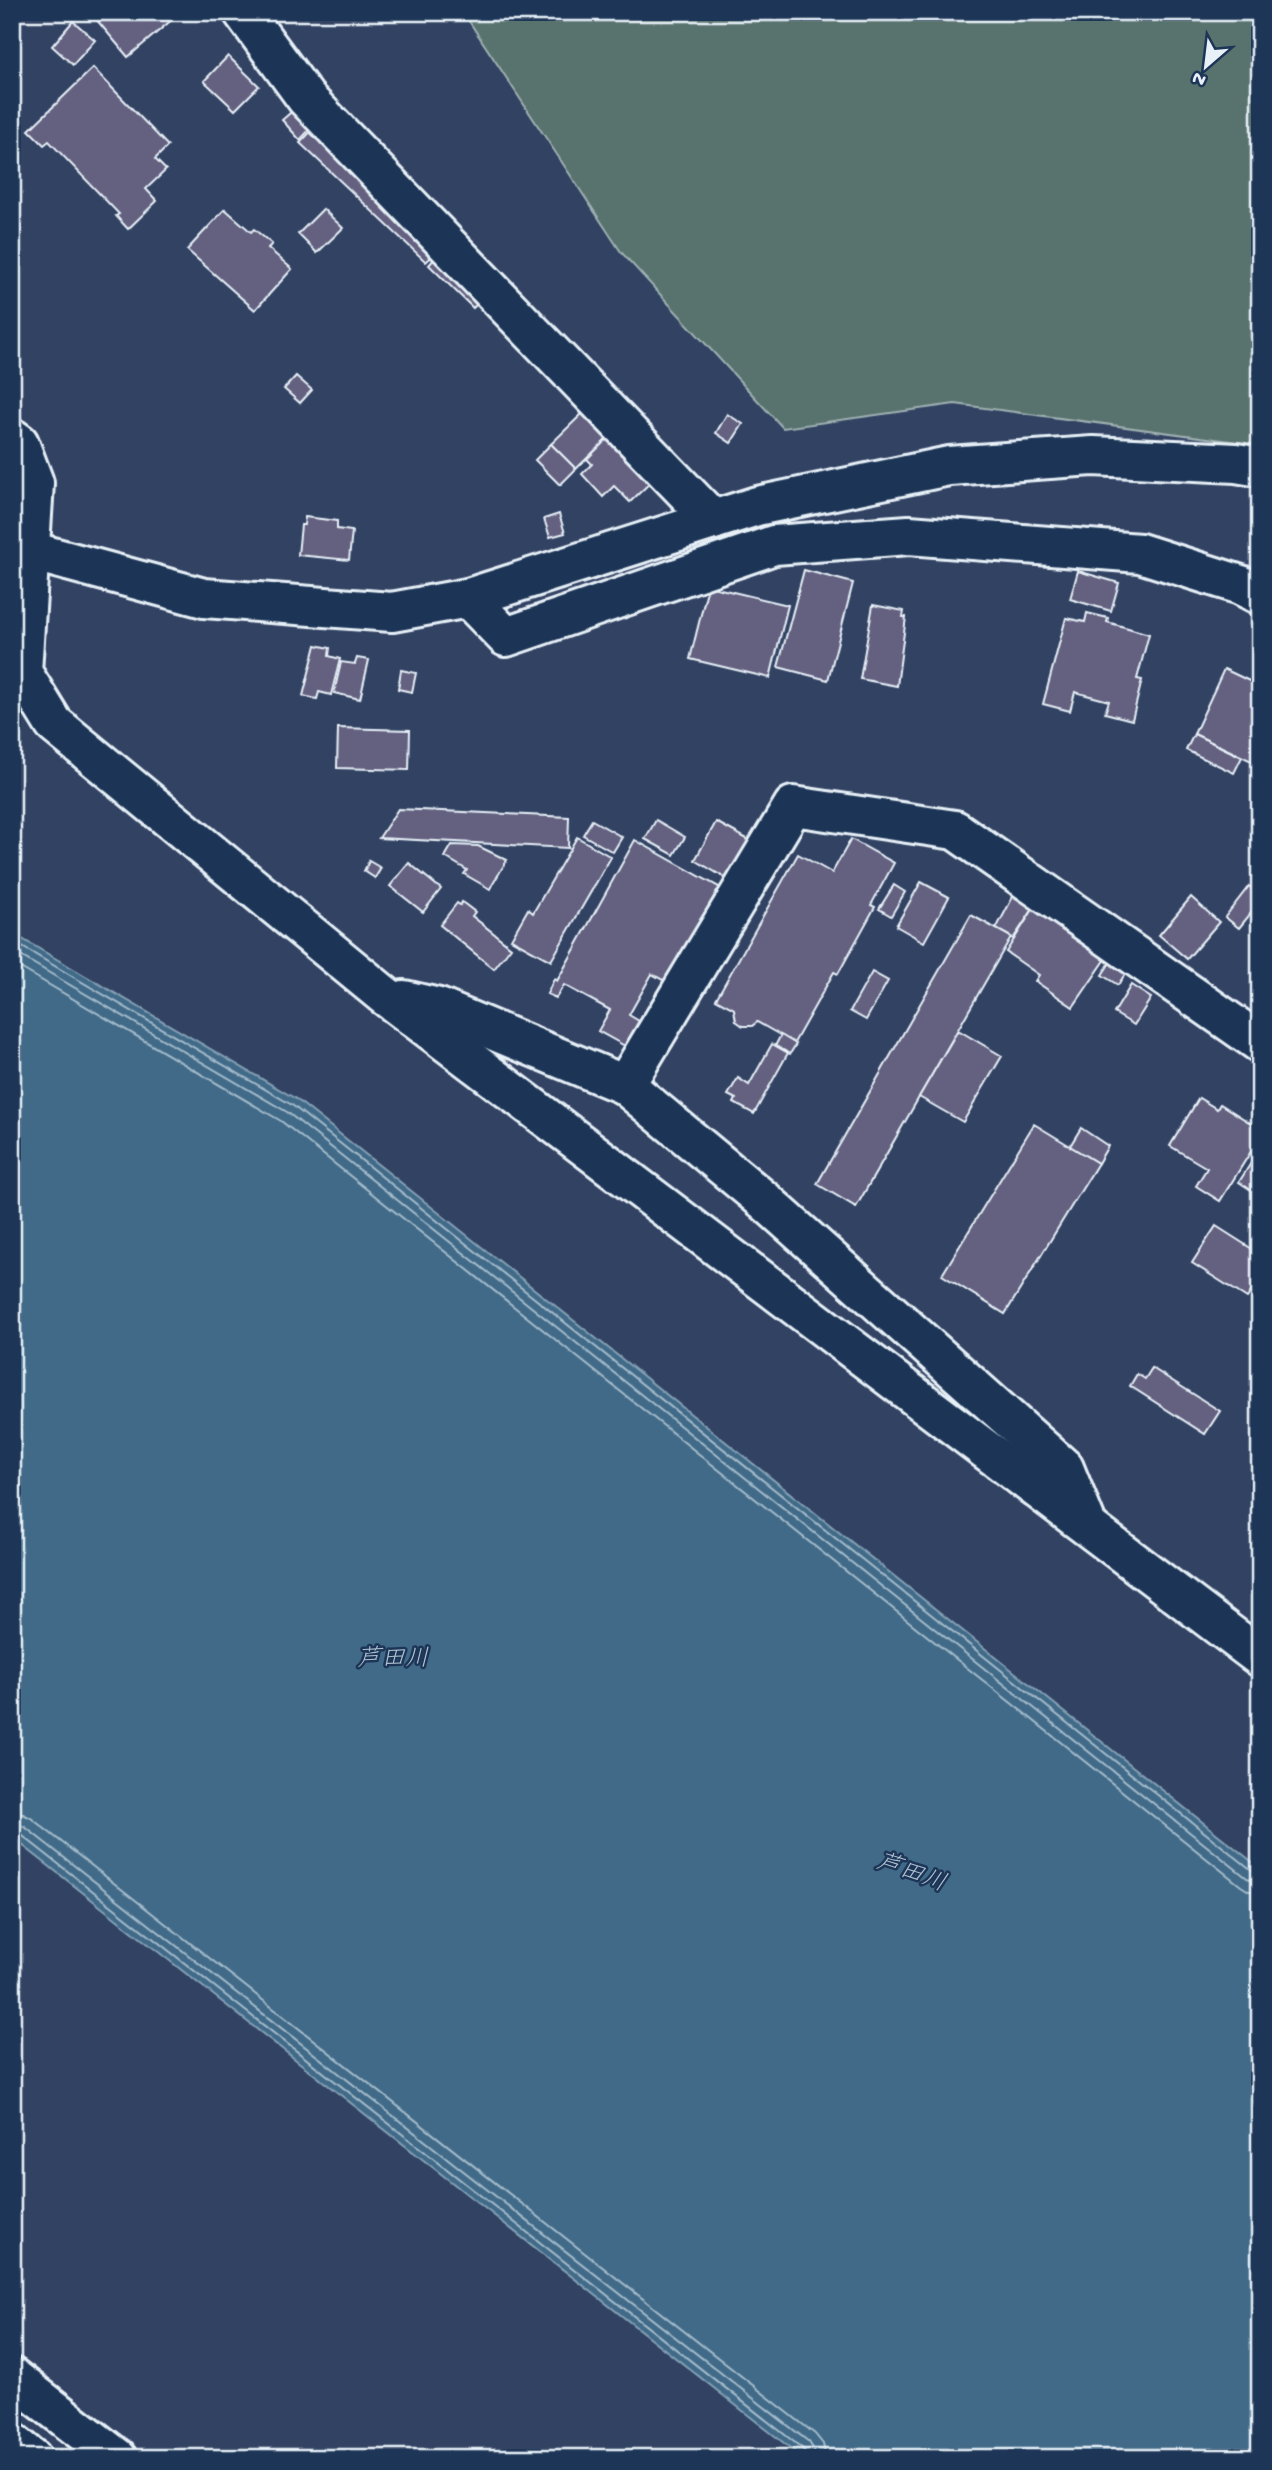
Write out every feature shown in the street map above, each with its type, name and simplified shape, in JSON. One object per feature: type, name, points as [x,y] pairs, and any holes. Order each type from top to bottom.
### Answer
[{"type":"street","points":[[243,12],[306,98],[713,520]]},
{"type":"street","points":[[12,438],[19,443],[34,482],[22,548],[22,672],[54,724],[384,995],[1260,1657]]},
{"type":"street","points":[[22,548],[204,598],[392,612],[468,598],[758,506],[949,466],[1093,456],[1236,463],[1260,467]]},
{"type":"street","points":[[468,598],[506,637],[774,545],[909,535],[1140,553],[1241,585],[1260,595]]},
{"type":"street","points":[[625,1085],[793,807],[955,830],[1260,1043]]},
{"type":"street","points":[[384,995],[439,1008],[625,1085],[765,1201],[1064,1468],[1088,1527]]},
{"type":"street","points":[[12,2377],[117,2458]]},
{"type":"street","points":[[12,2442],[32,2458]]},
{"type":"green space","points":[[463,12],[1260,12],[1260,445],[955,404],[783,428],[621,252]]},
{"type":"water","name":"芦田川","points":[[12,933],[296,1099],[1260,1868],[1260,2458],[803,2458],[12,1837]]},
{"type":"building","points":[[90,12],[181,12],[128,57]]},
{"type":"building","points":[[73,21],[95,40],[73,65],[52,46]]},
{"type":"building","points":[[228,56],[259,86],[235,110],[204,81]]},
{"type":"building","points":[[93,68],[168,146],[155,159],[166,170],[146,189],[157,201],[128,229],[116,216],[119,214],[49,141],[44,145],[29,130]]},
{"type":"building","points":[[297,107],[313,126],[300,140],[282,120]]},
{"type":"building","points":[[316,126],[443,246],[426,262],[300,143]]},
{"type":"building","points":[[225,209],[251,232],[254,229],[272,244],[268,248],[292,269],[255,310],[187,250]]},
{"type":"building","points":[[323,209],[343,228],[317,253],[298,234]]},
{"type":"building","points":[[441,251],[486,295],[473,308],[429,265]]},
{"type":"building","points":[[296,376],[312,390],[300,403],[284,389]]},
{"type":"building","points":[[587,409],[612,434],[576,469],[551,444]]},
{"type":"building","points":[[727,414],[743,424],[731,443],[716,433]]},
{"type":"building","points":[[612,434],[655,478],[630,502],[614,486],[603,497],[582,474],[592,464],[587,459]]},
{"type":"building","points":[[551,444],[576,469],[560,485],[535,460]]},
{"type":"building","points":[[559,514],[565,533],[550,537],[544,519]]},
{"type":"building","points":[[305,517],[337,521],[337,529],[352,531],[349,560],[298,555],[301,525],[304,525]]},
{"type":"building","points":[[804,570],[853,583],[828,680],[778,667]]},
{"type":"building","points":[[1078,571],[1119,583],[1111,611],[1070,599]]},
{"type":"building","points":[[708,586],[788,605],[770,678],[690,659]]},
{"type":"building","points":[[873,605],[904,611],[903,617],[906,617],[897,686],[860,679]]},
{"type":"building","points":[[1087,613],[1108,618],[1107,622],[1149,634],[1137,679],[1142,680],[1132,720],[1105,713],[1109,701],[1075,692],[1070,711],[1043,704],[1066,618],[1085,622]]},
{"type":"building","points":[[316,645],[330,648],[329,656],[340,659],[331,695],[319,692],[317,699],[303,696]]},
{"type":"building","points":[[357,658],[369,660],[360,699],[334,693],[341,662],[355,664]]},
{"type":"building","points":[[1224,669],[1260,686],[1260,765],[1194,734]]},
{"type":"building","points":[[401,670],[416,673],[412,692],[398,689]]},
{"type":"building","points":[[338,728],[410,730],[409,770],[337,768]]},
{"type":"building","points":[[1194,734],[1242,757],[1234,773],[1186,750]]},
{"type":"building","points":[[398,809],[569,817],[568,848],[379,838]]},
{"type":"building","points":[[592,820],[622,837],[613,852],[583,835]]},
{"type":"building","points":[[656,820],[685,837],[674,855],[645,839]]},
{"type":"building","points":[[716,822],[749,840],[727,879],[695,860]]},
{"type":"building","points":[[577,837],[611,857],[551,961],[511,939],[528,909],[533,913]]},
{"type":"building","points":[[851,839],[894,863],[871,905],[875,907],[838,974],[834,972],[794,1043],[757,1022],[752,1026],[743,1026],[736,1021],[734,1009],[716,999],[798,854],[832,873]]},
{"type":"building","points":[[635,840],[724,890],[672,985],[652,974],[629,1015],[639,1021],[625,1046],[598,1031],[610,1010],[564,985],[556,998],[547,994],[554,979],[557,981]]},
{"type":"building","points":[[452,845],[478,846],[507,860],[490,889],[464,874],[467,870],[445,857]]},
{"type":"building","points":[[369,861],[381,868],[375,878],[364,871]]},
{"type":"building","points":[[409,863],[441,889],[423,912],[390,886]]},
{"type":"building","points":[[921,882],[949,897],[924,942],[896,926]]},
{"type":"building","points":[[894,885],[905,892],[891,916],[879,909]]},
{"type":"building","points":[[1249,886],[1260,895],[1260,902],[1239,928],[1225,917]]},
{"type":"building","points":[[1016,891],[1037,903],[1013,939],[996,929]]},
{"type":"building","points":[[1191,897],[1219,922],[1187,959],[1159,935]]},
{"type":"building","points":[[462,902],[475,912],[472,916],[511,947],[494,969],[440,925],[457,903],[460,905]]},
{"type":"building","points":[[1037,903],[1110,953],[1073,1007],[1035,981],[1039,975],[1006,952]]},
{"type":"building","points":[[971,915],[1011,937],[856,1207],[817,1184]]},
{"type":"building","points":[[1111,961],[1127,971],[1118,985],[1102,975]]},
{"type":"building","points":[[872,972],[888,981],[866,1020],[850,1011]]},
{"type":"building","points":[[1131,985],[1151,998],[1134,1025],[1114,1013]]},
{"type":"building","points":[[958,1030],[1002,1056],[963,1122],[919,1097]]},
{"type":"building","points":[[781,1035],[796,1044],[790,1054],[775,1046]]},
{"type":"building","points":[[772,1044],[788,1053],[754,1114],[734,1103],[736,1099],[728,1095],[738,1078],[749,1085]]},
{"type":"building","points":[[1199,1098],[1217,1109],[1220,1104],[1260,1129],[1260,1137],[1220,1201],[1196,1186],[1207,1168],[1170,1146]]},
{"type":"building","points":[[1034,1124],[1098,1163],[1005,1314],[942,1275]]},
{"type":"building","points":[[1081,1128],[1108,1146],[1098,1163],[1070,1146]]},
{"type":"building","points":[[1260,1149],[1260,1196],[1239,1182]]},
{"type":"building","points":[[1216,1226],[1260,1254],[1260,1279],[1247,1298],[1192,1263]]},
{"type":"building","points":[[1152,1368],[1220,1411],[1205,1434],[1130,1386],[1137,1374],[1145,1379]]}]
